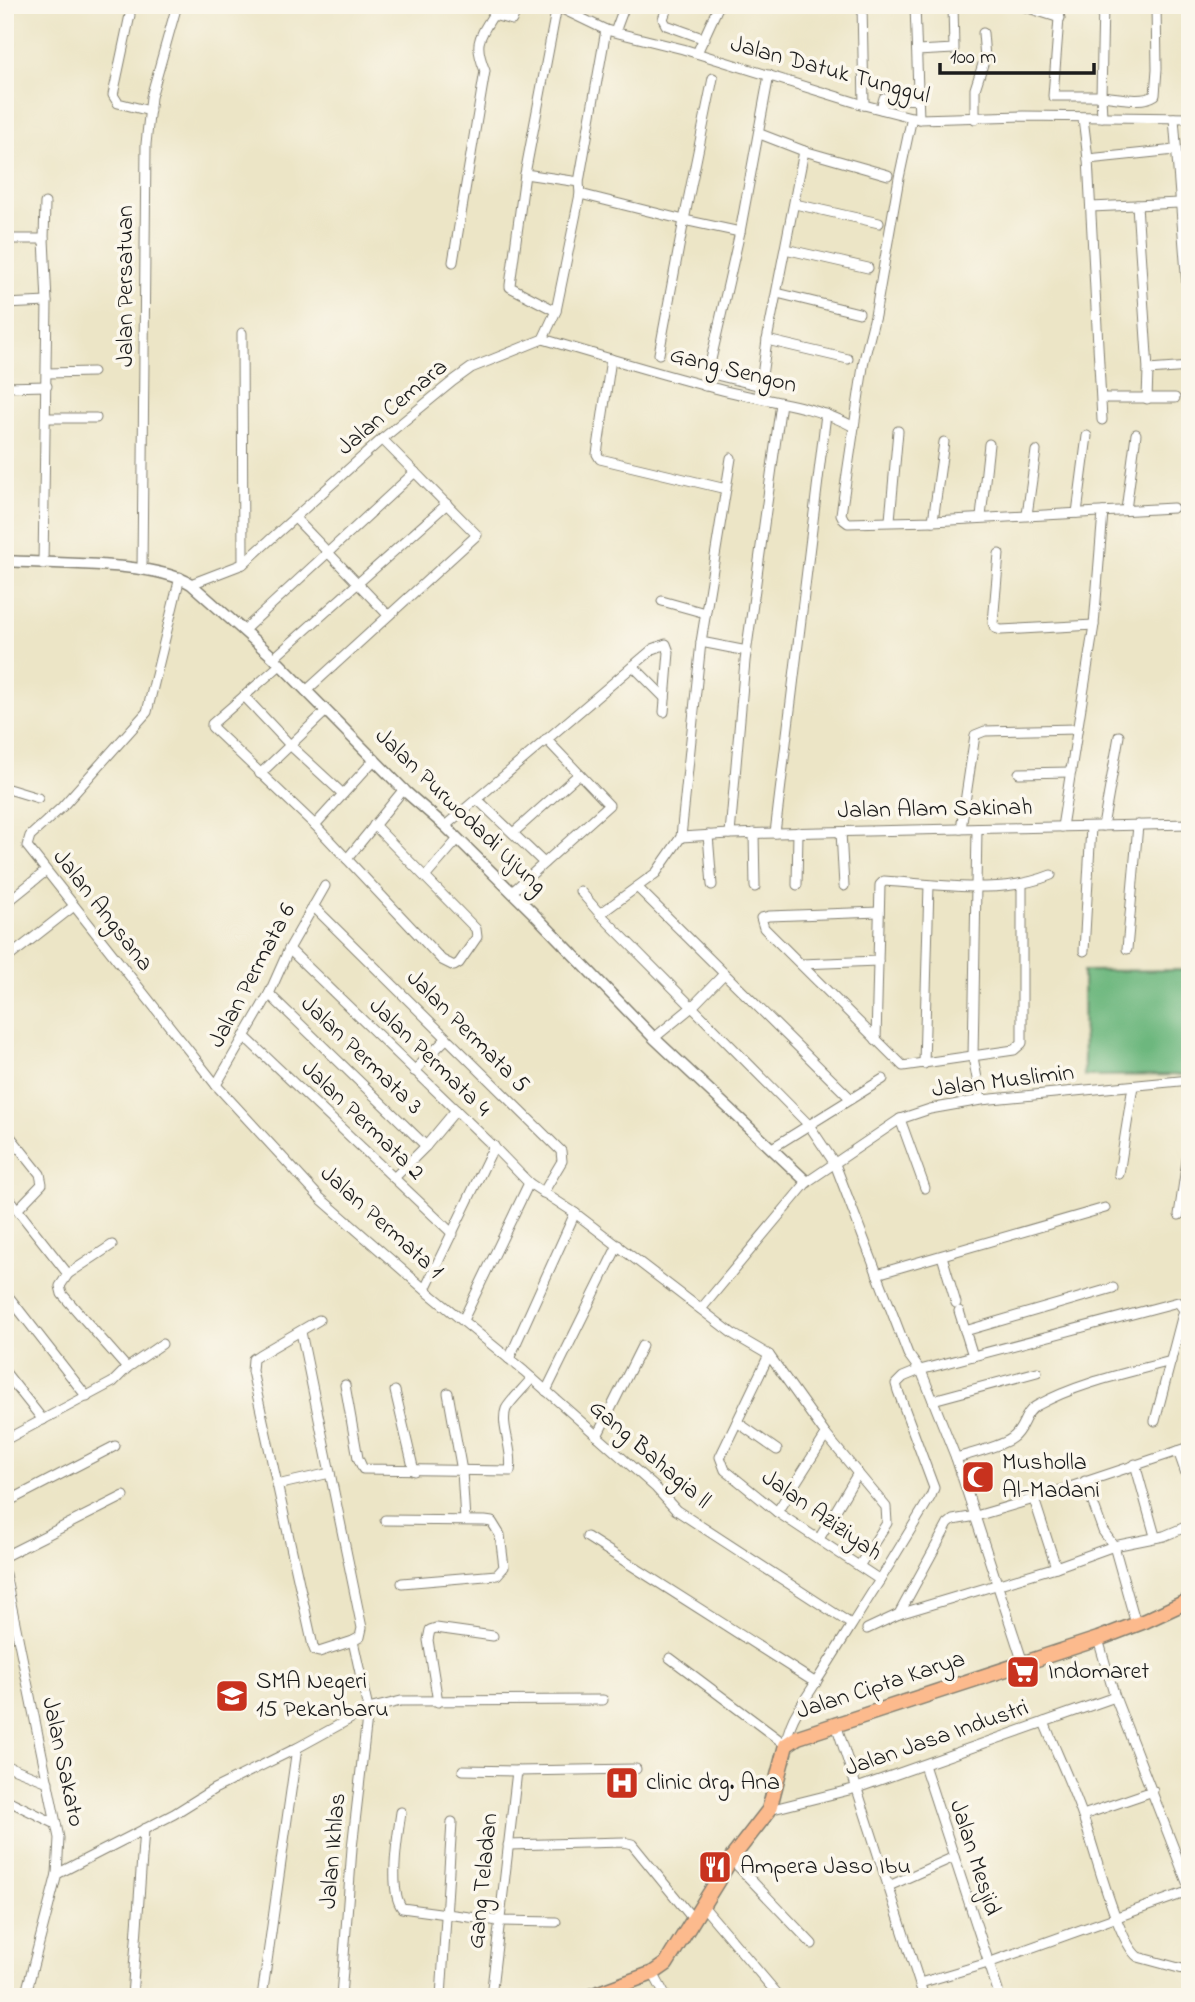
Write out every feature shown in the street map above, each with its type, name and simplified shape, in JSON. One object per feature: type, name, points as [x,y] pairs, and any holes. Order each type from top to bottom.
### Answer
[{"type":"main road","name":"Jalan Cipta Karya","points":[[588,1997],[653,1973],[666,1964],[731,1859],[769,1811],[786,1745],[798,1737],[1098,1639],[1190,1600]]},
{"type":"street","name":"Jalan Persatuan","points":[[142,570],[146,144],[152,97],[177,5]]},
{"type":"street","points":[[453,262],[485,71],[478,54],[481,35],[493,15],[512,20],[519,5]]},
{"type":"street","points":[[543,339],[556,310],[610,31],[625,5]]},
{"type":"street","points":[[668,5],[663,19],[666,25],[705,39]]},
{"type":"street","points":[[697,53],[719,5]]},
{"type":"street","points":[[862,5],[864,104]]},
{"type":"street","points":[[915,5],[919,100],[899,178],[875,316],[850,424],[841,514],[844,520],[848,523],[933,521],[1173,508]]},
{"type":"street","points":[[917,51],[954,50],[953,5]]},
{"type":"street","points":[[1020,5],[1060,18]]},
{"type":"street","points":[[1060,5],[1053,96],[1144,99],[1155,95],[1156,5]]},
{"type":"street","points":[[1102,117],[1103,5]]},
{"type":"street","points":[[555,6],[525,174],[510,287],[556,310]]},
{"type":"street","name":"Jalan Datuk Tunggul","points":[[555,6],[610,31],[697,53],[915,118],[1190,118]]},
{"type":"street","points":[[130,15],[113,95],[118,103],[150,111]]},
{"type":"street","points":[[975,119],[975,89],[985,58],[983,33]]},
{"type":"street","points":[[705,386],[740,232],[769,75]]},
{"type":"street","points":[[659,354],[713,78]]},
{"type":"street","points":[[881,109],[884,98],[919,100]]},
{"type":"street","points":[[1174,117],[1190,325]]},
{"type":"street","points":[[1083,118],[1088,159],[1102,420]]},
{"type":"street","points":[[760,134],[804,151],[888,175]]},
{"type":"street","points":[[1088,159],[1175,150]]},
{"type":"street","points":[[758,397],[804,151]]},
{"type":"street","points":[[525,174],[579,182]]},
{"type":"street","points":[[580,194],[740,232]]},
{"type":"street","points":[[43,564],[47,386],[45,203]]},
{"type":"street","points":[[1091,207],[1179,203]]},
{"type":"street","points":[[794,204],[879,223]]},
{"type":"street","points":[[1137,205],[1147,399]]},
{"type":"street","points":[[5,239],[44,239]]},
{"type":"street","points":[[785,249],[868,268]]},
{"type":"street","points":[[776,293],[859,313]]},
{"type":"street","points":[[5,304],[47,298]]},
{"type":"street","points":[[242,333],[243,564]]},
{"type":"street","name":"Gang Sengon","points":[[543,339],[705,386],[826,414],[850,424]]},
{"type":"street","name":"Jalan Cemara","points":[[191,584],[243,564],[382,439],[471,368],[543,339]]},
{"type":"street","points":[[767,340],[848,359]]},
{"type":"street","points":[[611,359],[597,454],[600,459],[726,489]]},
{"type":"street","points":[[1147,370],[1190,367]]},
{"type":"street","points":[[47,373],[93,372]]},
{"type":"street","points":[[708,373],[761,386]]},
{"type":"street","points":[[5,387],[47,386]]},
{"type":"street","points":[[1101,398],[1175,397]]},
{"type":"street","points":[[730,834],[747,651],[781,403]]},
{"type":"street","points":[[775,833],[826,414]]},
{"type":"street","points":[[46,418],[96,418]]},
{"type":"street","points":[[890,520],[898,431]]},
{"type":"street","points":[[1126,510],[1136,434]]},
{"type":"street","points":[[1077,513],[1087,436]]},
{"type":"street","points":[[306,691],[477,535],[382,439]]},
{"type":"street","points":[[933,521],[944,442]]},
{"type":"street","points":[[981,517],[989,444]]},
{"type":"street","points":[[1027,515],[1036,452]]},
{"type":"street","points":[[600,914],[656,873],[681,837],[701,642],[731,458]]},
{"type":"street","points":[[244,631],[415,472]]},
{"type":"street","points":[[374,825],[426,876],[477,933],[454,966],[442,960],[315,825],[212,726],[277,661],[447,504]]},
{"type":"street","points":[[1062,827],[1094,625],[1103,512]]},
{"type":"street","points":[[295,518],[388,615]]},
{"type":"street","points":[[999,554],[993,623],[996,628],[1001,630],[1094,625]]},
{"type":"street","name":"Jalan Purwodadi Ujung","points":[[5,561],[142,570],[180,577],[191,584],[277,661],[404,789],[512,892],[654,1038],[807,1182]]},
{"type":"street","name":"Jalan Angsana","points":[[180,577],[147,712],[62,807],[27,841],[27,846],[216,1085]]},
{"type":"street","points":[[662,601],[705,613]]},
{"type":"street","points":[[701,642],[747,651]]},
{"type":"street","points":[[445,826],[633,666],[666,643],[664,712]]},
{"type":"street","points":[[633,666],[666,698]]},
{"type":"street","points":[[244,696],[291,746],[344,794]]},
{"type":"street","points":[[260,774],[326,711]]},
{"type":"street","points":[[961,829],[975,735],[985,731],[1077,729]]},
{"type":"street","points":[[1103,826],[1119,736]]},
{"type":"street","points":[[512,892],[608,805],[546,739]]},
{"type":"street","points":[[315,825],[375,759]]},
{"type":"street","points":[[1019,773],[1071,772]]},
{"type":"street","points":[[513,832],[579,774]]},
{"type":"street","points":[[5,788],[38,798]]},
{"type":"street","points":[[346,859],[404,789]]},
{"type":"street","points":[[477,799],[544,863]]},
{"type":"street","name":"Jalan Alam Sakinah","points":[[681,837],[754,833],[1190,824]]},
{"type":"street","points":[[1127,949],[1138,825]]},
{"type":"street","points":[[1084,951],[1091,827]]},
{"type":"street","points":[[977,829],[973,1057],[981,1100]]},
{"type":"street","points":[[797,885],[799,832]]},
{"type":"street","points":[[841,832],[844,886]]},
{"type":"street","points":[[754,833],[755,887]]},
{"type":"street","points":[[708,835],[712,885]]},
{"type":"street","points":[[426,876],[458,839]]},
{"type":"street","points":[[5,904],[46,872]]},
{"type":"street","points":[[876,1040],[880,885],[884,881],[929,885],[1022,886],[1051,876]]},
{"type":"street","points":[[924,1063],[929,885]]},
{"type":"street","name":"Jalan Permata 6","points":[[216,1085],[269,994],[289,949],[325,886]]},
{"type":"street","points":[[879,912],[761,917],[764,928],[902,1066],[1014,1050],[1022,1043],[1022,886]]},
{"type":"street","points":[[637,887],[851,1098]]},
{"type":"street","points":[[580,891],[808,1125],[835,1164],[908,1354],[920,1370],[956,1458],[1023,1663]]},
{"type":"street","points":[[5,960],[74,906]]},
{"type":"street","name":"Jalan Permata 5","points":[[313,906],[561,1152],[562,1161],[543,1193]]},
{"type":"street","name":"Jalan Permata 4","points":[[289,949],[529,1183],[575,1213],[733,1334],[769,1355]]},
{"type":"street","points":[[801,964],[878,961]]},
{"type":"street","points":[[654,1038],[692,1007],[724,974]]},
{"type":"street","name":"Jalan Permata 3","points":[[269,994],[426,1146]]},
{"type":"street","name":"Jalan Permata 2","points":[[244,1036],[453,1234]]},
{"type":"street","points":[[414,1071],[446,1039]]},
{"type":"street","points":[[772,1148],[883,1079]]},
{"type":"street","name":"Jalan Muslimin","points":[[835,1164],[900,1119],[930,1109],[981,1100],[1190,1080]]},
{"type":"street","name":"Jalan Permata 1","points":[[216,1085],[320,1198],[532,1378]]},
{"type":"street","points":[[1119,1174],[1133,1086]]},
{"type":"street","points":[[394,1178],[456,1110]]},
{"type":"street","points":[[900,1119],[925,1188]]},
{"type":"street","points":[[5,1130],[43,1180],[18,1209]]},
{"type":"street","points":[[1180,1215],[1190,1140]]},
{"type":"street","points":[[425,1289],[494,1146]]},
{"type":"street","points":[[701,1309],[807,1182],[835,1164]]},
{"type":"street","points":[[463,1320],[529,1183]]},
{"type":"street","points":[[5,1194],[68,1274]]},
{"type":"street","points":[[877,1274],[1105,1208]]},
{"type":"street","points":[[509,1359],[575,1213]]},
{"type":"street","points":[[112,1245],[68,1274],[60,1286],[62,1294],[127,1368]]},
{"type":"street","points":[[546,1391],[618,1245]]},
{"type":"street","points":[[942,1256],[973,1356]]},
{"type":"street","points":[[965,1331],[1113,1287]]},
{"type":"street","points":[[5,1292],[87,1397]]},
{"type":"street","points":[[880,1580],[934,1488],[896,1384],[903,1377],[920,1370],[1178,1302],[1184,1310],[1154,1421]]},
{"type":"street","points":[[301,1332],[362,1628],[360,1637],[353,1641],[319,1652],[315,1651],[309,1636],[252,1366],[253,1359],[260,1354],[319,1320]]},
{"type":"street","points":[[5,1440],[113,1382],[127,1368],[163,1344]]},
{"type":"street","points":[[597,1436],[642,1346]]},
{"type":"street","points":[[769,1355],[826,1435],[886,1507],[887,1523],[859,1566]]},
{"type":"street","name":"Jalan Aziziyah","points":[[769,1355],[720,1457],[720,1463],[724,1470],[777,1512],[880,1580],[795,1712],[788,1729],[786,1745]]},
{"type":"street","points":[[956,1458],[1012,1438],[1019,1430],[1026,1413],[1059,1394],[1171,1360]]},
{"type":"street","points":[[5,1372],[43,1420]]},
{"type":"street","points":[[933,1399],[1037,1372]]},
{"type":"street","points":[[345,1385],[361,1467],[369,1471],[510,1471],[513,1458],[506,1424],[506,1409],[532,1378]]},
{"type":"street","name":"Gang Bahagia ll","points":[[532,1378],[656,1488],[676,1510],[851,1623]]},
{"type":"street","points":[[396,1391],[414,1471]]},
{"type":"street","points":[[447,1393],[462,1471],[465,1520]]},
{"type":"street","points":[[737,1422],[777,1450]]},
{"type":"street","points":[[777,1512],[826,1435]]},
{"type":"street","points":[[5,1503],[115,1446]]},
{"type":"street","points":[[899,1614],[948,1524],[953,1520],[1034,1499],[1190,1447]]},
{"type":"street","points":[[1178,1451],[1190,1485]]},
{"type":"street","points":[[1135,1464],[1155,1536]]},
{"type":"street","points":[[819,1539],[858,1473]]},
{"type":"street","points":[[277,1485],[330,1474]]},
{"type":"street","points":[[1085,1481],[1103,1531],[1114,1546],[1136,1624]]},
{"type":"street","points":[[5,1556],[124,1496]]},
{"type":"street","points":[[1034,1499],[1056,1567]]},
{"type":"street","points":[[385,1520],[465,1520],[492,1522],[498,1528],[504,1567],[501,1573],[492,1577],[402,1583]]},
{"type":"street","points":[[867,1629],[899,1614],[1056,1567],[1114,1546],[1164,1536],[1190,1525]]},
{"type":"street","points":[[587,1536],[816,1683]]},
{"type":"street","name":"Jalan Sakato","points":[[5,1574],[60,1838],[57,1874],[25,1997]]},
{"type":"street","points":[[438,1702],[428,1640],[430,1629],[493,1636]]},
{"type":"street","points":[[920,1983],[988,1963],[1190,1890],[1115,1697],[1098,1639]]},
{"type":"street","name":"Jalan Ikhlas","points":[[341,1997],[352,1849],[368,1709],[353,1641]]},
{"type":"street","points":[[670,1658],[786,1745]]},
{"type":"street","name":"Jalan Jasa Industri","points":[[769,1811],[857,1788],[1115,1697]]},
{"type":"street","points":[[57,1874],[368,1709],[401,1701],[603,1700]]},
{"type":"street","points":[[1044,1722],[1083,1815],[1116,1916],[1131,1952],[1138,1957],[1190,1971]]},
{"type":"street","points":[[836,1724],[925,1997]]},
{"type":"street","points":[[262,1997],[297,1748]]},
{"type":"street","points":[[5,1765],[47,1782]]},
{"type":"street","name":"Jalan Mesjid","points":[[924,1765],[1000,1997]]},
{"type":"street","points":[[463,1769],[636,1769]]},
{"type":"street","name":"Gang Teladan","points":[[491,1997],[517,1771]]},
{"type":"street","points":[[1083,1815],[1153,1791]]},
{"type":"street","points":[[5,1799],[57,1824]]},
{"type":"street","points":[[401,1812],[396,1850],[397,1899],[402,1908],[499,1921],[556,1922]]},
{"type":"street","points":[[441,1997],[452,1822]]},
{"type":"street","points":[[132,1997],[144,1829]]},
{"type":"street","points":[[508,1845],[632,1844],[693,1919]]},
{"type":"street","points":[[888,1886],[954,1857]]},
{"type":"street","points":[[731,1859],[812,1944]]},
{"type":"street","points":[[702,1905],[780,1997]]},
{"type":"street","points":[[653,1973],[666,1997]]},
{"type":"green space","points":[[1190,970],[1190,1075],[1084,1076],[1083,971]]},
{"type":"waterway","points":[[1053,1997],[1096,1983],[1117,1985],[1135,1997]]},
{"type":"place","name":"Musholla Al-Madani","points":[[978,1477]]},
{"type":"place","name":"Indomaret","points":[[1023,1672]]},
{"type":"place","name":"SMA Negeri 15 Pekanbaru","points":[[232,1696]]},
{"type":"place","name":"clinic drg. Ana","points":[[622,1783]]},
{"type":"place","name":"Ampera Jaso Ibu","points":[[715,1867]]}]
